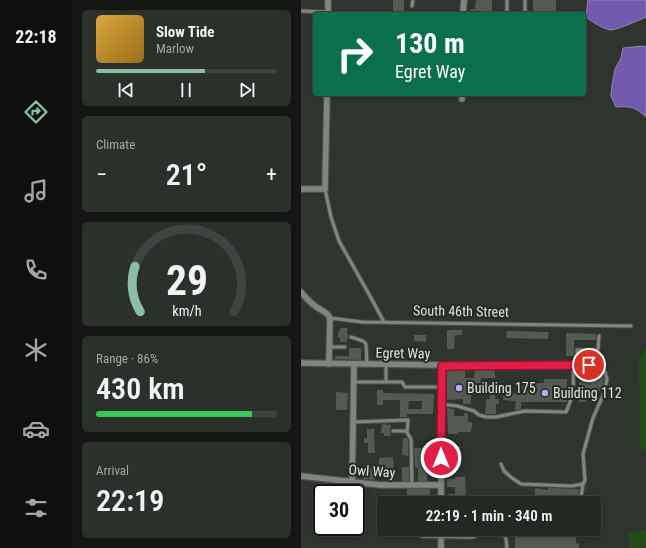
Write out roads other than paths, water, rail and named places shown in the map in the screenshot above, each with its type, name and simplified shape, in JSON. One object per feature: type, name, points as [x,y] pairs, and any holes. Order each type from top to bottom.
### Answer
[{"type":"street","points":[[328,0],[328,12]]},
{"type":"street","points":[[463,0],[463,12]]},
{"type":"street","points":[[301,189],[325,189],[327,96]]},
{"type":"street","points":[[301,292],[306,299],[317,308],[328,313],[330,318],[329,364]]},
{"type":"street","name":"Egret Way","points":[[301,363],[442,366],[600,365]]},
{"type":"street","points":[[353,482],[354,364]]},
{"type":"street","points":[[441,496],[442,366]]},
{"type":"street","name":"Owl Way","points":[[301,476],[380,485],[441,485]]},
{"type":"street","points":[[441,536],[441,548]]},
{"type":"lane","points":[[413,0],[413,6]]},
{"type":"lane","points":[[507,0],[507,12]]},
{"type":"lane","points":[[525,0],[525,12]]},
{"type":"lane","points":[[301,12],[313,12]]},
{"type":"lane","points":[[325,189],[331,217],[339,241],[384,322]]},
{"type":"lane","name":"South 46th Street","points":[[330,318],[362,322],[631,326]]},
{"type":"lane","points":[[442,404],[457,406],[474,411],[479,415],[486,417],[496,417],[525,411],[566,412],[574,386],[577,350],[598,350],[599,336]]},
{"type":"lane","points":[[351,337],[363,341],[366,344],[367,364]]},
{"type":"lane","points":[[330,347],[345,347]]},
{"type":"lane","points":[[385,365],[386,382]]},
{"type":"lane","points":[[581,496],[585,480],[583,454],[593,418],[604,393],[607,379],[605,372],[600,365]]},
{"type":"lane","points":[[353,382],[402,382],[405,387],[442,387]]},
{"type":"lane","points":[[353,422],[408,420],[407,432],[411,439],[412,485]]},
{"type":"lane","points":[[393,431],[407,432]]},
{"type":"lane","points":[[501,464],[504,471],[521,484],[572,486],[583,484]]},
{"type":"lane","points":[[505,536],[507,548]]},
{"type":"place","name":"Building 175","points":[[459,388]]},
{"type":"place","name":"Building 112","points":[[545,393]]}]
